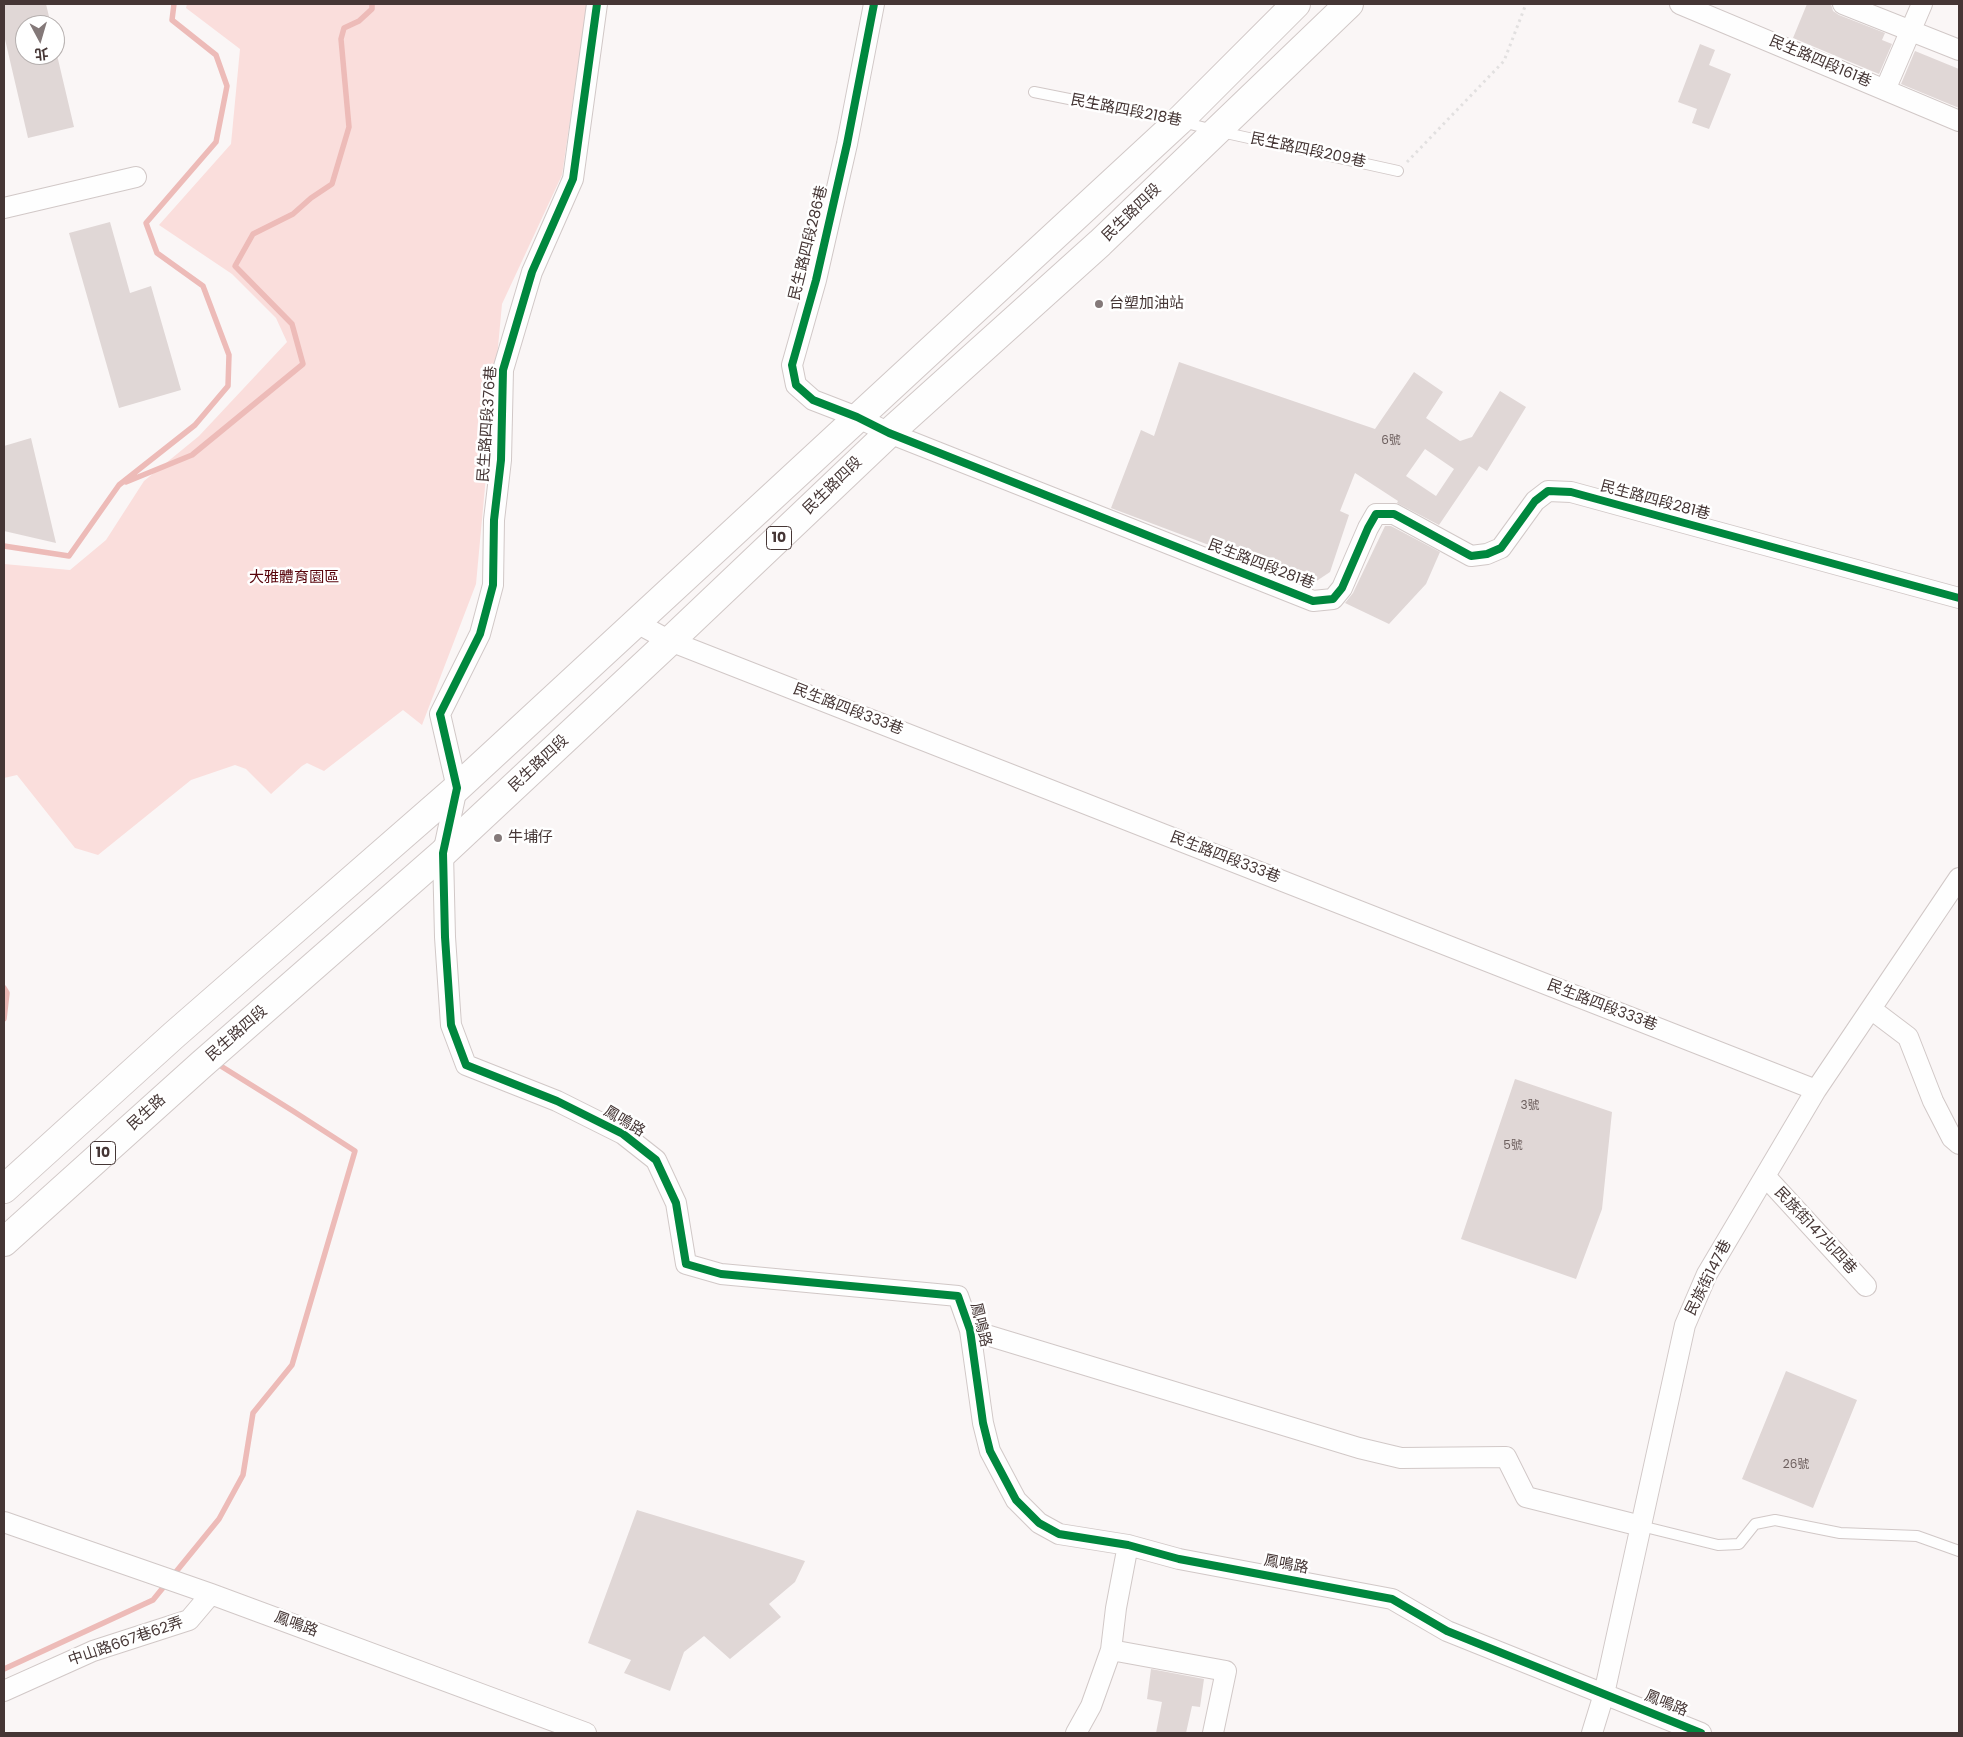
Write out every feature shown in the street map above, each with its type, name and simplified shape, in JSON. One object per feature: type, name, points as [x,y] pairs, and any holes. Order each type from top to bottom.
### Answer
[{"type":"main road","name":"10","points":[[4,1189],[174,1035],[457,788],[1179,121],[1296,4]]},
{"type":"main road","name":"民生路四段","points":[[202,1064],[443,853],[889,433],[1100,243],[1349,4]]},
{"type":"main road","name":"民生路","points":[[4,1242],[202,1064]]},
{"type":"street","name":"民生路四段376巷","points":[[457,788],[440,714],[480,634],[494,585],[494,520],[501,460],[503,370],[532,272],[573,179],[597,4]]},
{"type":"street","name":"民生路四段286巷","points":[[874,4],[847,144],[816,280],[792,365],[796,384],[813,400],[857,417],[889,433]]},
{"type":"street","name":"民生路四段161巷","points":[[1680,4],[1959,121]]},
{"type":"street","points":[[1843,4],[1959,50]]},
{"type":"street","points":[[1885,90],[1922,4]]},
{"type":"street","points":[[4,208],[136,177]]},
{"type":"street","name":"民生路四段281巷","points":[[889,433],[1313,601],[1333,599],[1342,588],[1376,514],[1394,514],[1471,556],[1487,554],[1501,548],[1535,501],[1548,491],[1571,492],[1959,598]]},
{"type":"street","name":"民生路四段333巷","points":[[635,622],[670,641],[1816,1090]]},
{"type":"street","name":"鳳鳴路","points":[[457,788],[443,853],[445,937],[451,1025],[466,1065],[557,1101],[623,1134],[656,1160],[676,1203],[686,1264],[721,1274],[958,1296],[970,1330],[983,1422],[990,1451],[1016,1500],[1038,1522],[1059,1534],[1128,1545],[1179,1559],[1392,1599],[1447,1632],[1701,1733]]},
{"type":"street","name":"民族街147巷","points":[[1592,1733],[1604,1694],[1685,1325],[1707,1274],[1816,1090],[1959,878]]},
{"type":"street","points":[[1870,1009],[1908,1036],[1933,1101],[1952,1138],[1959,1144]]},
{"type":"street","name":"民族街147北四巷","points":[[1764,1176],[1866,1286]]},
{"type":"street","points":[[970,1330],[1359,1448],[1401,1458],[1506,1457],[1526,1497],[1641,1526]]},
{"type":"street","name":"鳳鳴路","points":[[4,1522],[211,1594],[586,1733]]},
{"type":"street","points":[[1076,1733],[1090,1706],[1112,1650],[1116,1608],[1128,1545]]},
{"type":"street","name":"中山路667巷62弄","points":[[4,1691],[93,1651],[189,1620],[211,1594]]},
{"type":"street","points":[[1112,1650],[1226,1671],[1213,1733]]},
{"type":"lane","name":"民生路四段218巷","points":[[1034,92],[1179,121],[1217,131]]},
{"type":"lane","name":"民生路四段209巷","points":[[1217,131],[1398,172]]},
{"type":"lane","points":[[1641,1526],[1718,1545],[1739,1544],[1755,1524],[1775,1520],[1840,1533],[1917,1536],[1959,1551]]},
{"type":"path","points":[[1398,172],[1504,61],[1526,4]]},
{"type":"green space","name":"大雅體育園區","points":[[187,4],[587,4],[562,175],[502,304],[476,584],[422,725],[403,710],[324,771],[307,763],[271,794],[246,769],[235,765],[191,780],[98,855],[75,848],[17,775],[4,778],[4,564],[70,570],[106,540],[144,481],[199,436],[287,342],[276,318],[232,274],[159,225],[231,144],[240,49],[186,8]]},
{"type":"building","points":[[4,4],[46,4],[49,15],[15,15],[15,65],[59,65],[74,127],[28,138],[4,35]]},
{"type":"building","points":[[1807,4],[1831,4],[1833,11],[1839,15],[1885,33],[1882,40],[1892,44],[1879,74],[1793,38]]},
{"type":"building","points":[[1700,44],[1715,50],[1709,65],[1731,74],[1709,129],[1692,123],[1697,109],[1678,102]]},
{"type":"building","points":[[1915,51],[1959,69],[1959,108],[1901,84]]},
{"type":"building","points":[[110,222],[130,293],[151,286],[181,390],[119,408],[69,233]]},
{"type":"building","points":[[1179,362],[1375,429],[1414,372],[1443,392],[1426,418],[1460,441],[1472,437],[1500,391],[1526,407],[1487,471],[1479,466],[1439,525],[1397,503],[1398,501],[1355,473],[1340,511],[1349,515],[1330,572],[1312,584],[1111,508],[1141,430],[1154,436]],"holes":[[[1425,449],[1454,469],[1436,496],[1406,476]]]},
{"type":"building","points":[[31,438],[56,543],[4,531],[4,446]]},
{"type":"building","points":[[1385,526],[1391,526],[1440,552],[1426,584],[1389,624],[1345,603],[1353,593]]},
{"type":"building","points":[[1515,1079],[1612,1112],[1602,1209],[1576,1279],[1461,1239]]},
{"type":"building","points":[[1786,1371],[1857,1400],[1813,1508],[1742,1479]]},
{"type":"building","points":[[637,1510],[805,1561],[795,1582],[769,1604],[781,1617],[730,1659],[704,1636],[684,1652],[670,1691],[624,1673],[631,1660],[588,1643]]},
{"type":"building","points":[[1151,1669],[1204,1679],[1200,1707],[1192,1706],[1186,1733],[1156,1733],[1162,1702],[1147,1699]]},
{"type":"waterway","points":[[4,546],[69,556],[119,485],[195,425],[228,386],[229,355],[203,286],[157,253],[146,223],[216,142],[227,86],[216,55],[172,20],[174,4]]},
{"type":"waterway","points":[[126,482],[192,455],[303,364],[292,324],[235,266],[253,234],[293,214],[311,198],[332,184],[349,127],[341,39],[344,28],[359,21],[372,9],[372,4]]},
{"type":"waterway","points":[[4,988],[7,993],[4,1019]]},
{"type":"waterway","points":[[4,1669],[153,1600],[219,1519],[243,1475],[253,1413],[292,1365],[355,1151],[216,1063]]},
{"type":"cycle path","points":[[597,4],[573,179],[532,272],[503,370],[501,460],[494,520],[493,585],[480,634],[440,714],[457,788],[443,853],[445,937],[451,1025],[466,1065],[557,1101],[623,1134],[656,1160],[676,1203],[686,1264],[721,1274],[958,1296],[970,1330],[983,1423],[990,1451],[1016,1500],[1039,1523],[1059,1534],[1128,1545],[1179,1559],[1392,1599],[1447,1631],[1701,1733]]},
{"type":"cycle path","points":[[874,4],[847,144],[816,280],[792,365],[796,385],[813,400],[857,417],[889,433],[1313,601],[1333,599],[1342,588],[1376,514],[1394,514],[1471,556],[1487,554],[1501,548],[1535,501],[1548,491],[1571,492],[1959,598]]},
{"type":"place","name":"台塑加油站","points":[[1099,304]]},
{"type":"place","name":"牛埔仔","points":[[498,838]]}]
